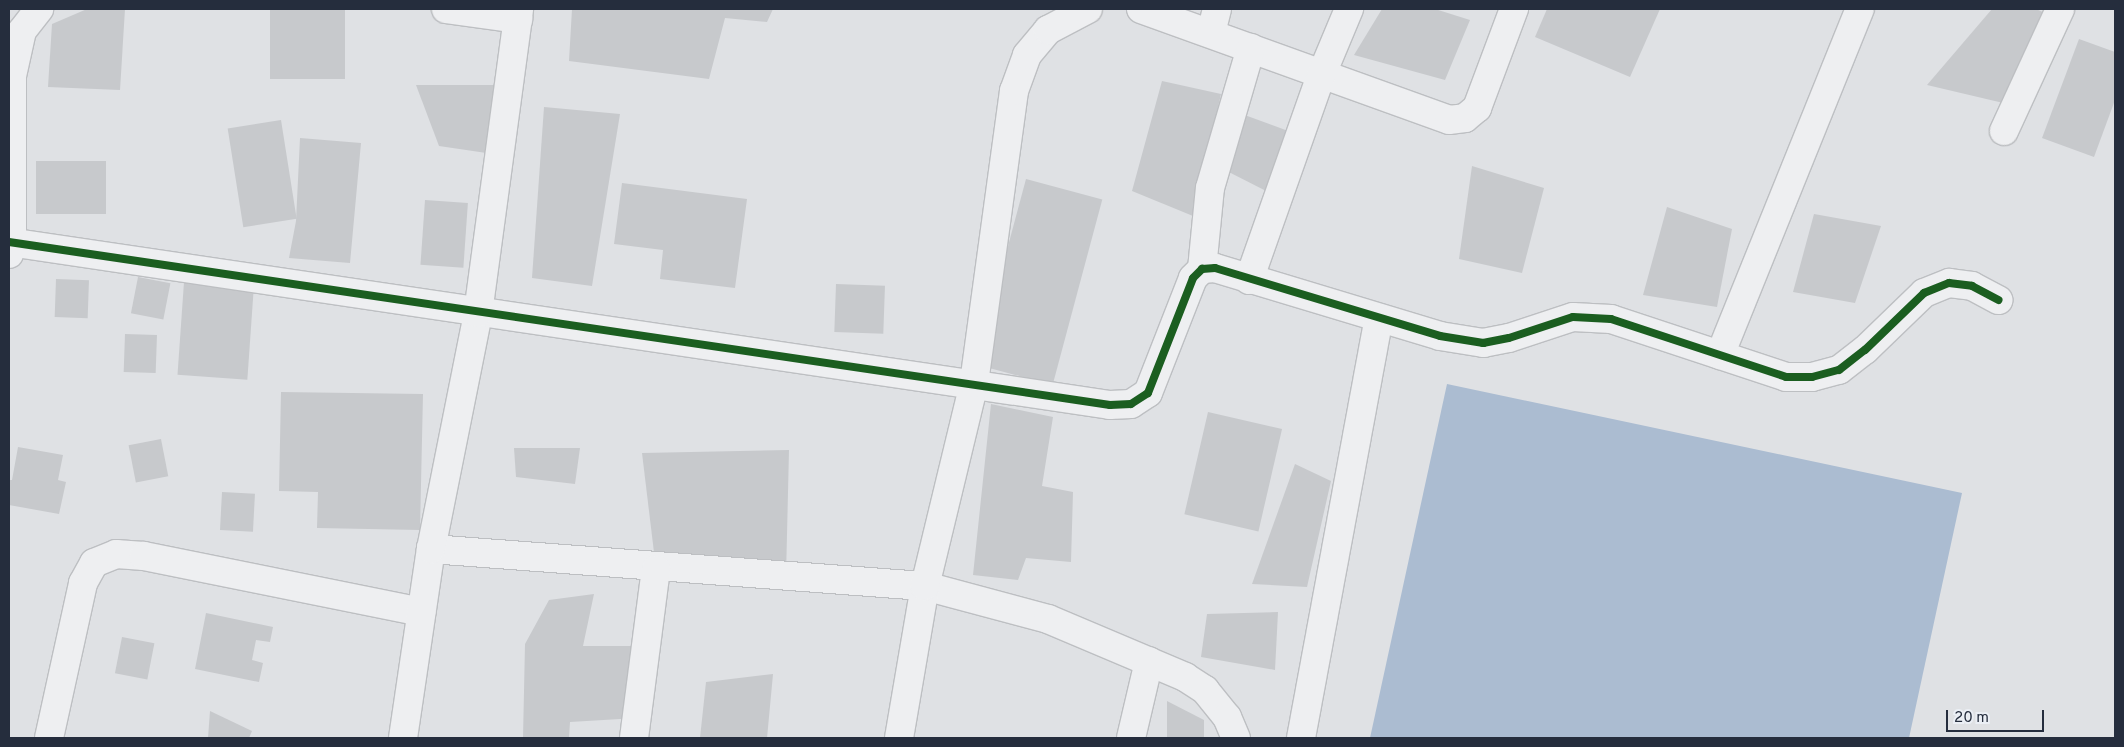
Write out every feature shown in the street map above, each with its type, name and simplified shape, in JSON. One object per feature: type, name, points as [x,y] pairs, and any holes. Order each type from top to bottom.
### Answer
[{"type":"street","points":[[40,9],[22,31],[12,76],[10,246],[974,383],[1110,405],[1131,404],[1148,394],[1193,278],[1202,269],[1210,188],[1251,48]]},
{"type":"street","points":[[403,738],[431,550],[478,314],[519,14],[446,9]]},
{"type":"street","points":[[899,738],[925,586],[974,383],[1014,91],[1027,55],[1048,30],[1088,9]]},
{"type":"street","points":[[1141,9],[1214,21],[1251,48],[1321,76],[1449,120],[1465,118],[1477,108],[1514,9]]},
{"type":"street","points":[[1249,280],[1321,76],[1349,9]]},
{"type":"street","points":[[1720,355],[1860,9]]},
{"type":"street","points":[[2004,131],[2060,9]]},
{"type":"street","points":[[1202,269],[1216,268],[1249,280],[1440,336],[1483,343],[1509,338],[1573,317],[1611,319],[1786,378],[1812,377],[1839,370],[1865,350],[1924,293],[1949,283],[1972,286],[1998,300]]},
{"type":"street","points":[[1301,738],[1378,318]]},
{"type":"street","points":[[431,550],[656,568],[925,586],[1048,619],[1149,660],[1205,690],[1227,717],[1236,738]]},
{"type":"street","points":[[50,738],[83,583],[94,563],[116,554],[144,556],[421,612]]},
{"type":"street","points":[[634,738],[656,568]]},
{"type":"street","points":[[1132,738],[1149,660]]},
{"type":"water","points":[[1447,384],[1962,493],[1909,738],[1370,738]]},
{"type":"building","points":[[87,9],[125,9],[120,90],[48,87],[52,24]]},
{"type":"building","points":[[270,9],[345,9],[345,79],[270,79]]},
{"type":"building","points":[[572,9],[773,9],[767,22],[725,18],[709,79],[569,61]]},
{"type":"building","points":[[1382,9],[1435,9],[1470,20],[1445,80],[1354,55]]},
{"type":"building","points":[[1547,9],[1660,9],[1630,77],[1535,37]]},
{"type":"building","points":[[1992,9],[2036,9],[2056,18],[2016,106],[1927,85]]},
{"type":"building","points":[[2079,39],[2115,52],[2115,100],[2094,157],[2042,138]]},
{"type":"building","points":[[1162,81],[1221,94],[1193,216],[1132,191]]},
{"type":"building","points":[[416,85],[509,85],[500,155],[439,146]]},
{"type":"building","points":[[544,107],[620,114],[592,286],[532,278]]},
{"type":"building","points":[[1231,110],[1299,135],[1278,197],[1215,165]]},
{"type":"building","points":[[281,120],[297,219],[243,227],[228,128]]},
{"type":"building","points":[[300,138],[361,143],[350,263],[289,258],[296,221]]},
{"type":"building","points":[[36,161],[106,161],[106,214],[36,214]]},
{"type":"building","points":[[1472,166],[1544,188],[1522,273],[1459,259]]},
{"type":"building","points":[[1026,179],[1102,199],[1053,385],[976,364]]},
{"type":"building","points":[[622,183],[747,199],[735,288],[660,279],[663,250],[614,244]]},
{"type":"building","points":[[425,200],[468,203],[463,268],[420,265]]},
{"type":"building","points":[[1667,207],[1732,229],[1717,307],[1643,295]]},
{"type":"building","points":[[1814,214],[1881,226],[1855,303],[1793,292]]},
{"type":"building","points":[[138,277],[170,283],[163,320],[131,313]]},
{"type":"building","points":[[56,279],[89,280],[88,318],[55,317]]},
{"type":"building","points":[[184,282],[254,287],[247,380],[178,375]]},
{"type":"building","points":[[836,284],[885,286],[883,334],[834,332]]},
{"type":"building","points":[[125,334],[157,335],[156,373],[124,372]]},
{"type":"building","points":[[281,392],[423,394],[420,530],[317,528],[318,492],[279,491]]},
{"type":"building","points":[[991,404],[1053,417],[1042,486],[1073,492],[1071,562],[1026,558],[1018,580],[973,575]]},
{"type":"building","points":[[1208,412],[1282,429],[1258,531],[1184,514]]},
{"type":"building","points":[[161,439],[168,476],[136,483],[129,445]]},
{"type":"building","points":[[18,447],[63,455],[58,480],[66,482],[59,514],[9,505],[9,480],[12,480]]},
{"type":"building","points":[[514,448],[580,448],[575,484],[516,477]]},
{"type":"building","points":[[789,450],[786,577],[656,569],[642,453]]},
{"type":"building","points":[[1295,464],[1331,481],[1307,587],[1252,584]]},
{"type":"building","points":[[222,492],[255,494],[253,532],[220,530]]},
{"type":"building","points":[[594,594],[583,646],[646,646],[637,718],[570,722],[569,738],[523,738],[525,644],[549,600]]},
{"type":"building","points":[[1278,612],[1275,670],[1201,657],[1207,614]]},
{"type":"building","points":[[206,613],[273,627],[270,642],[256,640],[252,660],[263,663],[259,682],[195,669]]},
{"type":"building","points":[[122,637],[154,643],[147,680],[115,673]]},
{"type":"building","points":[[773,674],[767,738],[700,738],[706,682]]},
{"type":"building","points":[[1167,701],[1204,720],[1204,738],[1167,738]]},
{"type":"building","points":[[210,711],[252,731],[249,738],[208,738]]},
{"type":"cycle path","points":[[9,242],[1110,405],[1131,404],[1148,393],[1193,278],[1202,269],[1215,268],[1440,336],[1483,343],[1509,338],[1573,317],[1611,319],[1786,377],[1812,377],[1839,370],[1865,350],[1924,293],[1949,283],[1972,286],[1998,300]]}]
